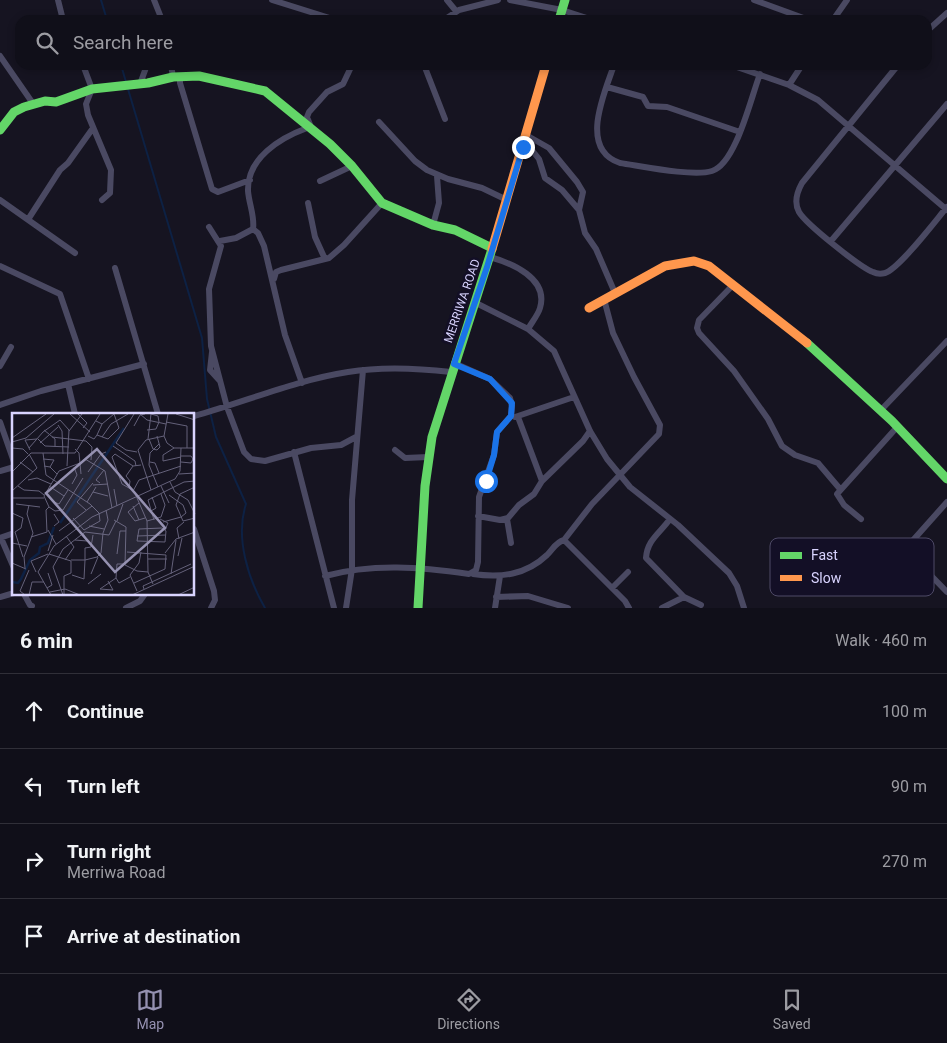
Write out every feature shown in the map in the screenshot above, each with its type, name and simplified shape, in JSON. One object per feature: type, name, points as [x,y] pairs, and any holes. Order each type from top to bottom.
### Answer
[{"type":"street","points":[[58,0],[62,15]]},
{"type":"street","points":[[154,0],[160,15]]},
{"type":"street","points":[[272,0],[320,15]]},
{"type":"street","points":[[447,0],[456,11]]},
{"type":"street","points":[[451,15],[456,11],[498,0]]},
{"type":"street","points":[[510,0],[562,10],[578,15]]},
{"type":"street","points":[[560,15],[565,0]]},
{"type":"street","points":[[754,0],[795,15]]},
{"type":"street","points":[[836,15],[846,0]]},
{"type":"street","points":[[932,26],[947,12]]},
{"type":"street","points":[[0,56],[34,105]]},
{"type":"street","points":[[85,70],[92,89],[86,104],[93,128],[105,151],[111,170],[110,192],[102,200]]},
{"type":"street","points":[[131,85],[143,70]]},
{"type":"street","points":[[174,70],[180,83],[212,189],[218,192],[250,180]]},
{"type":"street","points":[[309,129],[309,112],[327,92],[343,84],[350,70]]},
{"type":"street","points":[[426,70],[445,119]]},
{"type":"street","name":"MERRIWA ROAD","points":[[418,608],[428,457],[453,368],[507,200],[545,70]]},
{"type":"street","points":[[612,70],[598,110],[597,132],[603,150],[615,161],[704,173],[720,168],[740,132],[760,74]]},
{"type":"street","points":[[747,70],[788,84],[818,100],[848,124],[946,209],[897,265],[886,273],[872,272],[831,241],[799,212],[796,198],[802,183],[848,124],[894,70]]},
{"type":"street","points":[[788,84],[798,70]]},
{"type":"street","points":[[0,130],[14,112],[45,101],[56,102],[92,89],[131,85],[177,76],[199,76],[265,91],[352,166],[382,203],[433,225],[455,230],[524,271],[535,282],[541,299],[540,308],[528,329]]},
{"type":"street","points":[[607,86],[643,97],[648,106],[667,108],[740,132]]},
{"type":"street","points":[[831,241],[947,104]]},
{"type":"street","points":[[379,122],[415,161],[438,176],[482,188],[507,200]]},
{"type":"street","points":[[29,218],[60,170],[68,163],[93,128]]},
{"type":"street","points":[[302,383],[285,335],[273,280],[261,239],[253,229],[248,193],[255,165],[269,148],[282,139],[309,129]]},
{"type":"street","points":[[526,135],[549,148],[581,188],[580,210],[585,233],[596,249],[615,293]]},
{"type":"street","points":[[523,147],[531,149],[539,159],[545,178],[562,190],[580,210]]},
{"type":"street","points":[[320,181],[333,173],[352,166]]},
{"type":"street","points":[[433,225],[439,203],[438,176]]},
{"type":"street","points":[[0,200],[29,218],[75,253]]},
{"type":"street","points":[[308,203],[315,237],[325,259]]},
{"type":"street","points":[[273,280],[276,272],[325,259],[337,252],[382,203]]},
{"type":"street","points":[[209,227],[220,241],[219,260],[209,289],[212,351],[210,370],[220,381],[242,450],[249,458],[264,461],[311,448],[341,445],[356,437]]},
{"type":"street","points":[[220,241],[236,238],[253,229]]},
{"type":"street","points":[[589,308],[665,266],[681,261],[694,261],[709,266],[784,324],[882,409],[947,479]]},
{"type":"street","points":[[0,266],[60,294],[89,379]]},
{"type":"street","points":[[115,268],[158,413]]},
{"type":"street","points":[[732,285],[699,320],[697,328],[699,333],[734,371],[768,419],[783,447],[795,455],[818,463],[840,489]]},
{"type":"street","points":[[325,576],[352,569],[376,566],[421,568],[500,576],[529,569],[549,554],[559,541],[564,540],[592,504],[621,476],[659,434],[661,428],[619,347],[610,324],[604,299]]},
{"type":"street","points":[[474,302],[528,329],[554,351],[590,431],[607,459],[630,486],[670,519],[729,573],[737,586],[744,608]]},
{"type":"street","points":[[882,409],[947,341]]},
{"type":"street","points":[[0,366],[11,348]]},
{"type":"street","points":[[0,405],[68,384],[144,364]]},
{"type":"street","points":[[195,416],[332,375],[363,370],[407,367],[453,368],[486,376],[502,390],[512,403],[514,417],[542,481]]},
{"type":"street","points":[[346,608],[352,569],[352,500],[363,370]]},
{"type":"street","points":[[68,384],[75,413]]},
{"type":"street","points":[[473,574],[478,562],[480,494],[494,455],[497,432],[514,417],[574,397]]},
{"type":"street","points":[[0,422],[12,456]]},
{"type":"street","points":[[860,519],[837,496],[840,489],[898,426]]},
{"type":"street","points":[[506,519],[519,505],[534,494],[542,481],[573,452],[590,431]]},
{"type":"street","points":[[395,450],[405,458],[428,457]]},
{"type":"street","points":[[294,452],[334,608]]},
{"type":"street","points":[[915,538],[947,502]]},
{"type":"street","points":[[478,516],[506,519]]},
{"type":"street","points":[[506,519],[511,543]]},
{"type":"street","points":[[670,519],[646,548],[646,558],[684,597],[701,605]]},
{"type":"street","points":[[12,534],[0,538],[12,564]]},
{"type":"street","points":[[195,536],[197,551],[214,591],[215,600],[211,608]]},
{"type":"street","points":[[564,540],[612,588],[629,608]]},
{"type":"street","points":[[612,588],[628,572]]},
{"type":"street","points":[[495,608],[500,576]]},
{"type":"street","points":[[934,579],[947,592]]},
{"type":"street","points":[[25,596],[32,606]]},
{"type":"street","points":[[126,608],[140,601],[144,596]]},
{"type":"street","points":[[496,597],[528,596],[568,608]]},
{"type":"street","points":[[666,607],[684,597]]},
{"type":"waterway","points":[[101,0],[106,15]]},
{"type":"waterway","points":[[122,70],[126,82]]},
{"type":"waterway","points":[[128,89],[202,338],[207,399],[216,437],[246,504],[242,530],[245,558],[253,584],[265,608]]},
{"type":"traffic: fast","points":[[560,15],[565,0]]},
{"type":"traffic: fast","points":[[0,130],[14,112],[24,107],[45,101],[56,102],[92,89],[148,83],[173,77],[199,76],[265,91],[330,144],[352,166],[382,203],[433,225],[455,230],[492,248]]},
{"type":"traffic: fast","points":[[418,608],[425,486],[432,437],[492,249]]},
{"type":"traffic: fast","points":[[807,343],[892,421],[947,479]]},
{"type":"traffic: slow","points":[[492,249],[545,70]]},
{"type":"traffic: slow","points":[[589,308],[665,266],[694,261],[709,266],[807,343]]},
{"type":"route","points":[[486,481],[494,455],[497,432],[511,416],[512,403],[510,398],[490,379],[454,364],[487,267],[523,147]]}]
